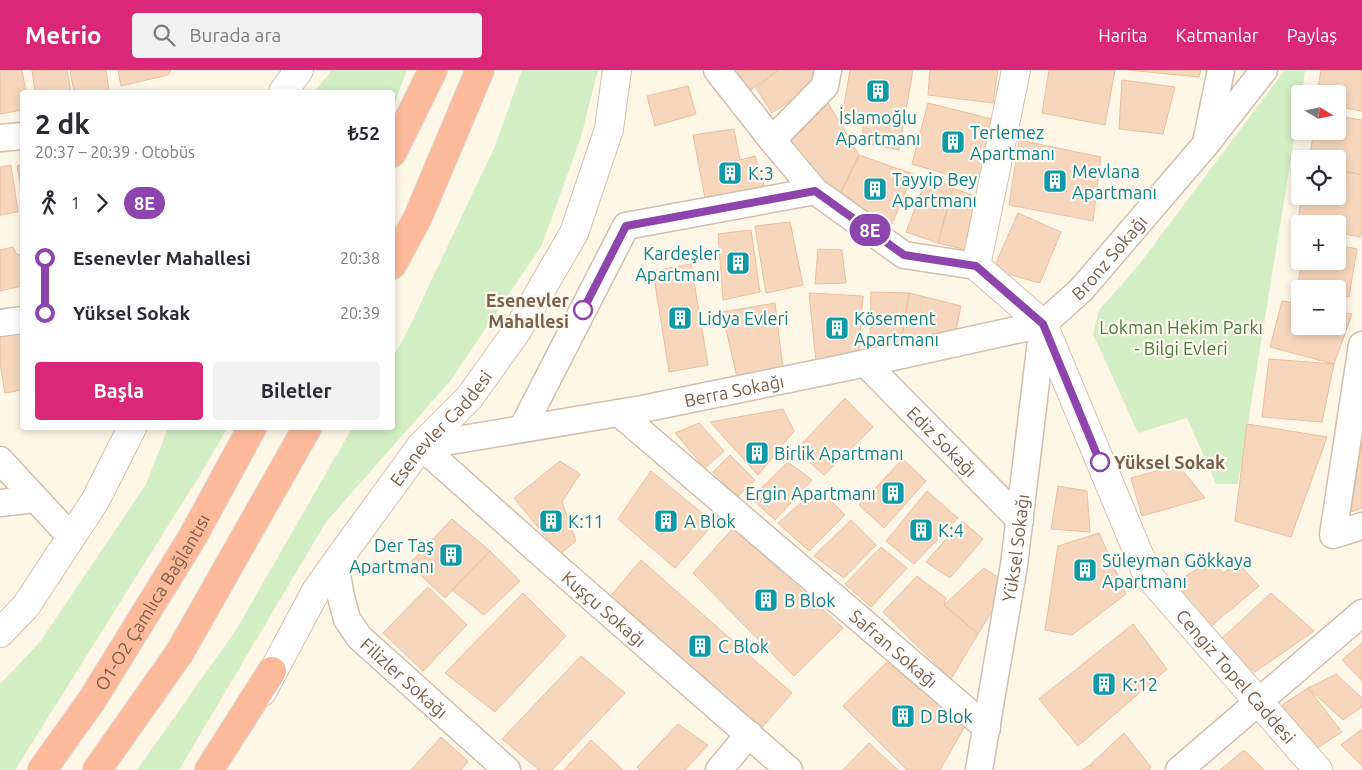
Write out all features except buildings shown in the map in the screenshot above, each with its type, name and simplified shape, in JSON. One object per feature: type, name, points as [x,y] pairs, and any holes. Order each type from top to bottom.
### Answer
[{"type":"highway","points":[[395,147],[433,70]]},
{"type":"highway","points":[[395,259],[418,217],[480,70]]},
{"type":"highway","name":"O1-O2 Çamlıca Bağlantısı","points":[[42,770],[92,700],[187,546],[251,430]]},
{"type":"highway","points":[[97,770],[180,652],[306,430]]},
{"type":"highway","points":[[209,770],[272,671]]},
{"type":"main road","points":[[284,90],[299,70]]},
{"type":"main road","name":"Esenevler Caddesi","points":[[224,770],[272,671],[316,591],[421,446],[469,398],[517,331],[574,232],[609,129],[617,70]]},
{"type":"main road","points":[[976,266],[1016,70]]},
{"type":"main road","name":"Cengiz Topel Caddesi","points":[[976,266],[1043,324],[1147,574],[1318,770]]},
{"type":"main road","points":[[0,633],[26,606],[95,501],[131,430]]},
{"type":"street","points":[[717,70],[815,191],[904,255],[976,266]]},
{"type":"street","points":[[1206,144],[1222,70]]},
{"type":"street","name":"Bronz Sokağı","points":[[1043,324],[1082,290],[1206,144],[1264,70]]},
{"type":"street","points":[[772,140],[827,78]]},
{"type":"street","points":[[0,138],[20,136]]},
{"type":"street","points":[[522,429],[626,226],[815,191]]},
{"type":"street","points":[[0,323],[20,320]]},
{"type":"street","name":"Berra Sokağı","points":[[421,446],[619,413],[865,363],[1043,324]]},
{"type":"street","name":"Yüksel Sokağı","points":[[979,770],[1014,565],[1043,324]]},
{"type":"street","points":[[1362,345],[1333,535],[1362,526]]},
{"type":"street","name":"Ediz Sokağı","points":[[865,363],[1020,520]]},
{"type":"street","name":"Safran Sokağı","points":[[619,413],[987,728]]},
{"type":"street","name":"Kuşçu Sokağı","points":[[421,446],[789,770]]},
{"type":"street","points":[[0,460],[71,537]]},
{"type":"street","points":[[0,502],[35,499]]},
{"type":"street","name":"Filizler Sokağı","points":[[335,564],[347,619],[359,637],[491,765]]},
{"type":"street","points":[[1179,770],[1362,613]]},
{"type":"street","points":[[719,770],[749,734]]},
{"type":"green space","points":[[332,70],[407,70],[395,102],[395,90],[316,90]]},
{"type":"green space","points":[[522,70],[598,70],[581,137],[542,245],[451,380],[326,522],[179,770],[137,770],[236,630],[351,430],[395,430],[395,353],[407,332],[495,146]]},
{"type":"green space","name":"Lokman Hekim Parkı - Bilgi Evleri","points":[[1285,70],[1305,70],[1303,85],[1291,85],[1291,140],[1294,140],[1238,484],[1216,484],[1187,418],[1138,433],[1093,334],[1099,310],[1138,266]]},
{"type":"green space","points":[[167,430],[226,430],[208,462],[15,770],[0,770],[0,684],[40,642],[146,484]]},
{"type":"bus line","name":"8E","points":[[583,310],[626,226],[815,191],[904,255],[976,266],[1043,324],[1100,462]]},
{"type":"place","name":"İslamoğlu Apartmanı","points":[[878,91]]},
{"type":"place","name":"Terlemez Apartmanı","points":[[953,142]]},
{"type":"place","name":"K:3","points":[[730,173]]},
{"type":"place","name":"Mevlana Apartmanı","points":[[1055,181]]},
{"type":"place","name":"Tayyip Bey Apartmanı","points":[[875,189]]},
{"type":"place","name":"Kardeşler Apartmanı","points":[[738,263]]},
{"type":"place","name":"Esenevler Mahallesi","points":[[583,310]]},
{"type":"place","name":"Lidya Evleri","points":[[680,318]]},
{"type":"place","name":"Kösement Apartmanı","points":[[837,328]]},
{"type":"place","name":"Birlik Apartmanı","points":[[757,453]]},
{"type":"place","name":"Yüksel Sokak","points":[[1100,462]]},
{"type":"place","name":"Ergin Apartmanı","points":[[893,493]]},
{"type":"place","name":"K:11","points":[[551,521]]},
{"type":"place","name":"A Blok","points":[[666,521]]},
{"type":"place","name":"K:4","points":[[921,530]]},
{"type":"place","name":"Der Taş Apartmanı","points":[[451,555]]},
{"type":"place","name":"Süleyman Gökkaya Apartmanı","points":[[1085,570]]},
{"type":"place","name":"B Blok","points":[[766,600]]},
{"type":"place","name":"C Blok","points":[[700,646]]},
{"type":"place","name":"K:12","points":[[1104,684]]},
{"type":"place","name":"D Blok","points":[[903,716]]}]
